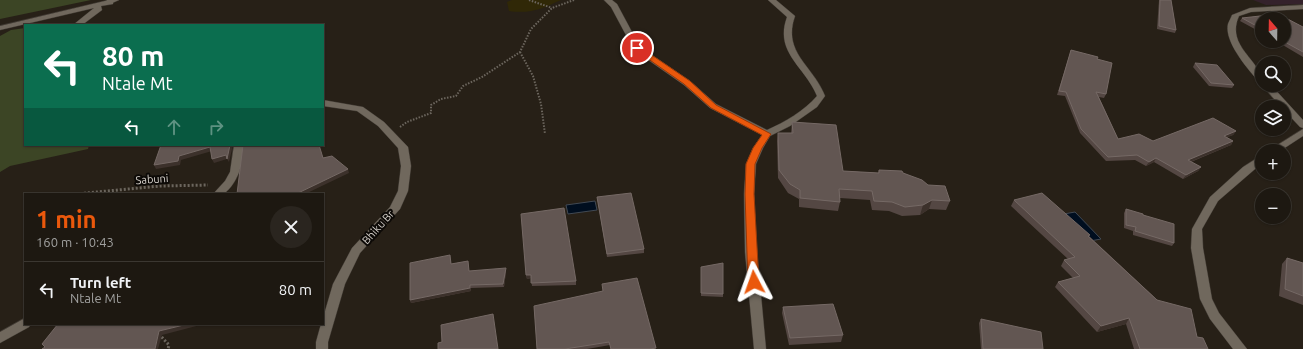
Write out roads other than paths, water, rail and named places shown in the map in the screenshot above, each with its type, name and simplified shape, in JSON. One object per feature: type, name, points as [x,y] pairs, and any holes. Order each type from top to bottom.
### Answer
[{"type":"street","points":[[608,0],[614,6],[637,48],[687,83],[713,106],[767,134]]},
{"type":"street","points":[[760,349],[752,260],[749,194],[751,164],[758,148],[767,134],[787,124],[814,105],[821,96],[818,86],[799,63],[791,48],[787,34],[791,16],[772,0]]},
{"type":"street","points":[[78,24],[92,13],[112,1]]},
{"type":"street","points":[[0,28],[68,14],[112,1]]},
{"type":"street","points":[[1255,72],[1236,45],[1232,25],[1236,15],[1250,10],[1303,7]]},
{"type":"street","points":[[1272,92],[1303,125]]},
{"type":"street","name":"Bhiku Br","points":[[322,349],[322,342],[339,284],[356,251],[395,209],[403,191],[406,166],[403,147],[392,133],[360,109],[324,103]]},
{"type":"street","points":[[1284,144],[1303,132]]},
{"type":"street","points":[[219,193],[229,185],[237,167],[239,146]]},
{"type":"street","points":[[1241,349],[1214,316],[1206,299],[1196,229],[1214,200],[1255,163]]},
{"type":"street","points":[[0,338],[24,324]]},
{"type":"water","points":[[595,201],[597,210],[568,214],[566,205]]},
{"type":"water","points":[[1075,212],[1101,239],[1090,241],[1064,214]]}]
